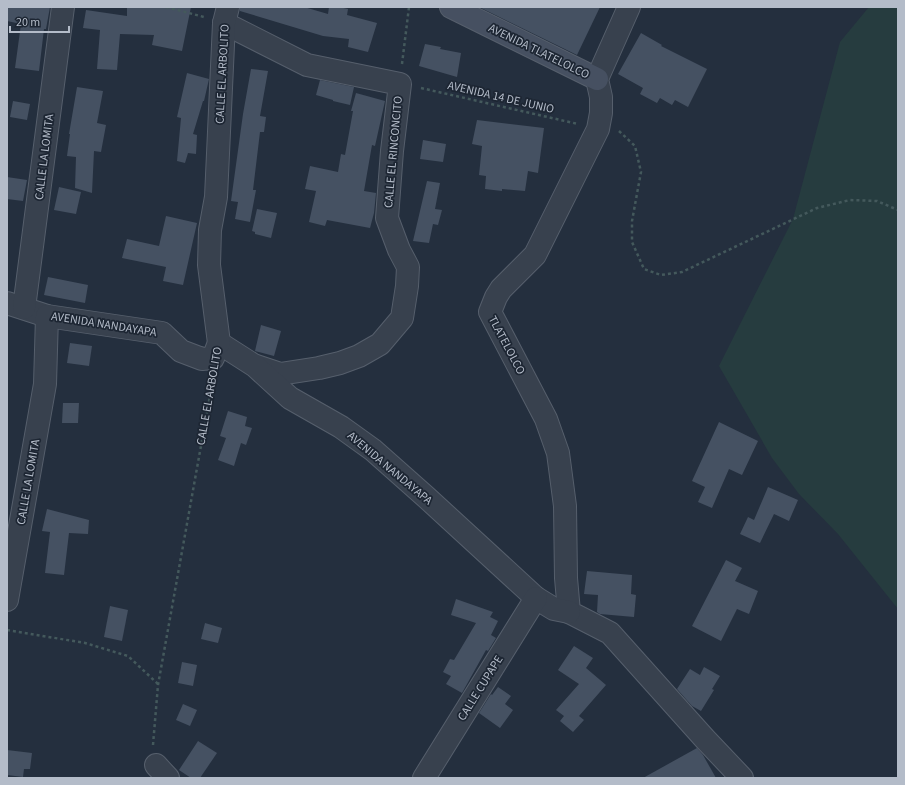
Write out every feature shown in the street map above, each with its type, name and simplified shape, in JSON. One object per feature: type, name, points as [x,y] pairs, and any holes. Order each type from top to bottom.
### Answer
[{"type":"street","name":"CALLE LA LOMITA","points":[[16,306],[63,7]]},
{"type":"street","name":"AVENIDA TLATELOLCO","points":[[451,7],[597,79],[601,97],[599,121]]},
{"type":"street","points":[[597,79],[629,7]]},
{"type":"street","points":[[226,15],[307,65],[400,84]]},
{"type":"street","name":"CALLE EL ARBOLITO","points":[[219,343],[209,265],[210,230],[216,197],[226,15]]},
{"type":"street","name":"CALLE EL RINCONCITO","points":[[255,366],[280,374],[320,368],[340,363],[359,356],[380,344],[402,318],[408,268],[399,250],[387,218],[392,151],[400,84]]},
{"type":"street","name":"TLATELOLCO","points":[[568,612],[565,506],[558,453],[546,419],[490,312],[496,297],[501,290],[535,256],[599,121]]},
{"type":"street","name":"AVENIDA NANDAYAPA","points":[[16,306],[47,316],[162,333],[181,351],[202,359],[213,358],[219,343],[255,366],[290,398],[341,427],[373,450],[536,598],[554,610],[568,612],[610,634],[742,778]]},
{"type":"street","name":"CALLE LA LOMITA","points":[[7,600],[45,384],[47,316]]},
{"type":"street","name":"CALLE CUPAPE","points":[[424,778],[536,598]]},
{"type":"path","points":[[166,7],[226,15]]},
{"type":"path","name":"CALLE EL RINCONCITO","points":[[400,84],[409,7]]},
{"type":"path","name":"AVENIDA 14 DE JUNIO","points":[[400,84],[599,121]]},
{"type":"path","points":[[599,121],[635,146],[641,172],[632,220],[632,242],[644,269],[661,275],[682,272],[817,208],[850,200],[877,201],[898,210]]},
{"type":"path","name":"CALLE EL ARBOLITO","points":[[162,771],[153,745],[158,685],[214,374]]},
{"type":"path","points":[[7,630],[85,642],[128,656],[158,685]]},
{"type":"green space","points":[[869,7],[898,7],[898,609],[838,534],[799,494],[772,458],[719,366],[793,219],[840,42]]},
{"type":"building","points":[[7,7],[50,7],[46,29],[44,29],[39,71],[15,68],[21,24],[7,21]]},
{"type":"building","points":[[127,7],[191,7],[182,51],[152,45],[154,35],[120,34],[117,70],[97,69],[100,30],[83,28],[86,10],[127,16]]},
{"type":"building","points":[[240,7],[304,7],[328,14],[329,7],[339,7],[348,9],[347,15],[377,23],[368,52],[348,47],[349,39],[323,36],[240,11]]},
{"type":"building","points":[[479,7],[600,7],[577,55]]},
{"type":"building","points":[[641,33],[662,45],[661,46],[707,69],[688,107],[675,100],[672,105],[660,98],[657,103],[640,94],[643,88],[618,74]]},
{"type":"building","points":[[425,44],[441,47],[440,49],[461,53],[457,77],[419,66]]},
{"type":"building","points":[[251,69],[268,71],[260,116],[266,117],[264,132],[260,132],[253,190],[256,190],[250,222],[235,219],[238,202],[231,201]]},
{"type":"building","points":[[187,73],[209,79],[204,101],[193,134],[197,135],[196,154],[188,153],[185,163],[177,161],[181,118],[177,117]]},
{"type":"building","points":[[320,80],[354,87],[350,105],[316,95]]},
{"type":"building","points":[[77,87],[103,91],[97,123],[106,125],[101,152],[94,151],[92,193],[75,188],[76,157],[67,156]]},
{"type":"building","points":[[356,93],[385,101],[375,146],[372,145],[364,191],[376,193],[374,213],[370,228],[327,220],[325,226],[309,222],[316,191],[305,189],[310,166],[338,172],[341,154],[345,155],[353,111],[351,111]]},
{"type":"building","points":[[13,101],[30,104],[27,120],[10,117]]},
{"type":"building","points":[[477,120],[544,128],[538,173],[528,171],[525,191],[485,189],[486,176],[479,175],[482,146],[472,144]]},
{"type":"building","points":[[423,140],[446,144],[443,162],[420,159]]},
{"type":"building","points":[[7,177],[27,180],[23,201],[7,199]]},
{"type":"building","points":[[427,181],[440,183],[435,209],[442,210],[438,225],[433,224],[429,243],[413,241]]},
{"type":"building","points":[[59,187],[81,192],[76,214],[54,210]]},
{"type":"building","points":[[257,209],[277,213],[271,238],[255,234],[255,232],[252,231]]},
{"type":"building","points":[[166,216],[197,223],[183,285],[163,281],[166,267],[122,258],[127,239],[159,246]]},
{"type":"building","points":[[48,277],[88,285],[85,303],[44,295]]},
{"type":"building","points":[[261,325],[281,331],[274,356],[255,351]]},
{"type":"building","points":[[70,343],[92,346],[89,366],[67,363]]},
{"type":"building","points":[[63,403],[79,403],[78,423],[62,423]]},
{"type":"building","points":[[228,411],[247,417],[245,426],[252,428],[246,445],[241,443],[234,466],[218,460],[226,438],[220,436]]},
{"type":"building","points":[[719,422],[758,441],[742,475],[729,469],[712,508],[698,502],[705,487],[692,481]]},
{"type":"building","points":[[768,487],[798,500],[789,521],[774,514],[760,543],[740,534],[748,517],[754,520]]},
{"type":"building","points":[[47,509],[89,520],[88,534],[69,533],[64,575],[45,573],[50,532],[42,531]]},
{"type":"building","points":[[726,560],[742,568],[735,581],[758,591],[749,614],[737,609],[721,641],[692,626]]},
{"type":"building","points":[[587,571],[632,575],[631,594],[636,595],[634,617],[600,614],[597,612],[598,595],[584,594]]},
{"type":"building","points":[[456,599],[493,612],[490,617],[498,621],[491,635],[496,638],[488,651],[486,650],[462,693],[446,684],[451,676],[443,672],[450,659],[454,660],[476,623],[451,615]]},
{"type":"building","points":[[110,606],[128,610],[122,641],[104,637]]},
{"type":"building","points":[[205,623],[222,628],[218,643],[201,639]]},
{"type":"building","points":[[574,646],[593,658],[586,668],[606,685],[579,716],[584,720],[573,732],[560,721],[564,716],[556,710],[579,684],[558,670]]},
{"type":"building","points":[[182,662],[197,665],[193,686],[178,683]]},
{"type":"building","points":[[704,667],[720,676],[712,689],[714,690],[701,711],[692,706],[677,689],[690,669],[700,675]]},
{"type":"building","points":[[498,687],[511,696],[505,704],[513,710],[500,728],[479,713],[491,694],[492,695]]},
{"type":"building","points":[[183,704],[197,710],[190,726],[176,720]]},
{"type":"building","points":[[198,741],[217,753],[200,778],[191,778],[179,770]]},
{"type":"building","points":[[697,748],[703,755],[716,778],[643,778]]},
{"type":"building","points":[[7,750],[32,753],[30,769],[24,769],[23,777],[7,775]]}]
